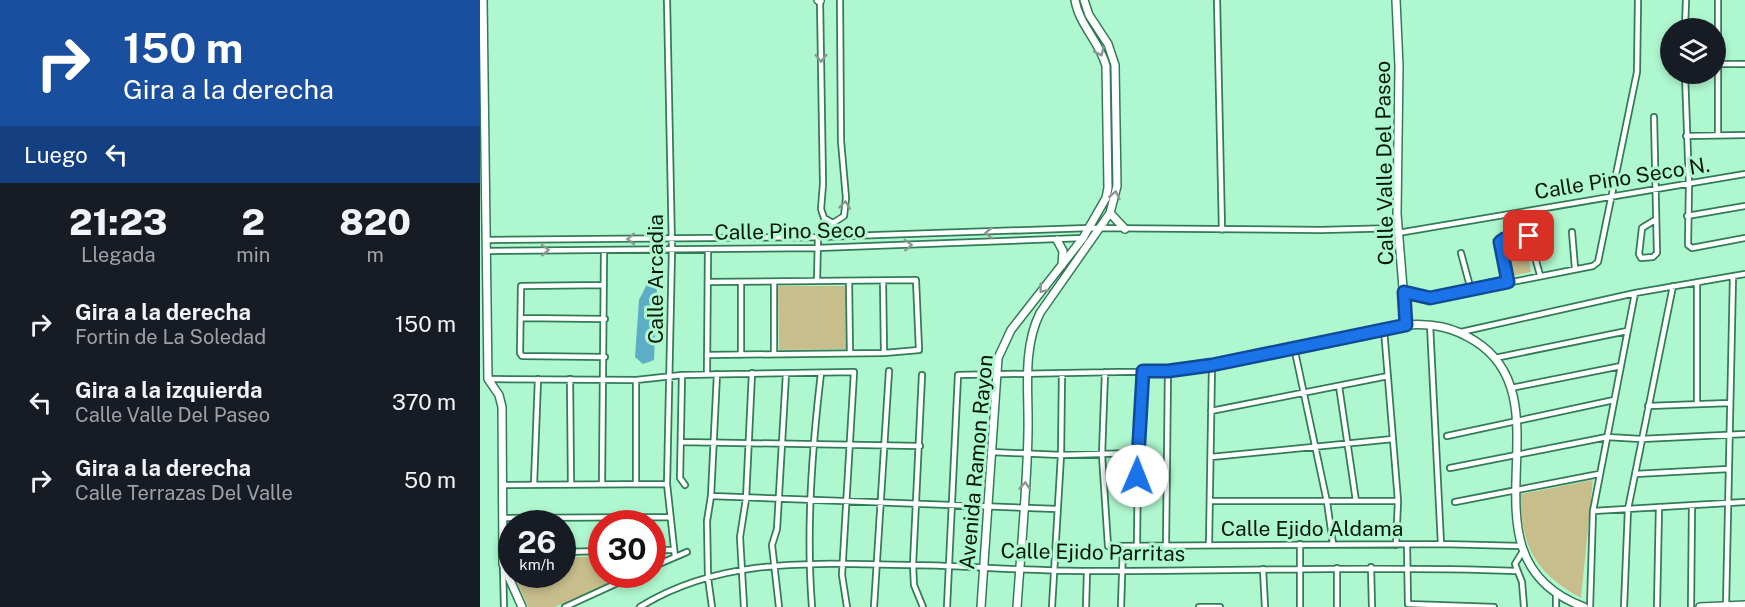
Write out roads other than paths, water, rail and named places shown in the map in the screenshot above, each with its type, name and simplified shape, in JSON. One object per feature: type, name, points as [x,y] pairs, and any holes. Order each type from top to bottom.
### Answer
[{"type":"street","points":[[483,0],[488,379],[499,395],[502,407],[503,510]]},
{"type":"street","name":"Calle Arcadia","points":[[667,0],[672,238],[667,484],[675,557]]},
{"type":"street","points":[[819,0],[823,184],[821,208],[824,218],[833,223],[843,216],[846,198],[841,141],[840,0]]},
{"type":"street","points":[[1217,0],[1222,230]]},
{"type":"street","name":"Calle Valle Del Paseo","points":[[1396,0],[1399,66],[1398,230],[1406,325]]},
{"type":"street","points":[[1404,292],[1425,298],[1593,266],[1600,259],[1610,196],[1637,72],[1638,0]]},
{"type":"street","points":[[1685,18],[1686,0]]},
{"type":"street","points":[[1718,0],[1718,18]]},
{"type":"street","name":"Avenida Ramon Rayon","points":[[981,607],[995,375],[1001,348],[1011,330],[1083,238],[1102,209],[1108,188],[1107,74],[1101,50],[1084,25],[1075,1]]},
{"type":"street","name":"Avenida Ramon Rayon","points":[[1017,607],[1027,453],[1030,348],[1037,321],[1110,213],[1118,186],[1115,65],[1108,44],[1084,1]]},
{"type":"street","points":[[1726,64],[1745,64]]},
{"type":"street","points":[[1685,84],[1689,247],[1745,238]]},
{"type":"street","points":[[1717,84],[1718,135]]},
{"type":"street","points":[[1654,117],[1657,253],[1641,258],[1639,254],[1642,228],[1655,220]]},
{"type":"street","points":[[1686,136],[1745,135]]},
{"type":"street","name":"Calle Pino Seco N.","points":[[1222,230],[1398,230],[1654,188],[1689,185],[1745,174]]},
{"type":"street","points":[[1687,216],[1745,206]]},
{"type":"street","points":[[1110,213],[1125,229]]},
{"type":"street","name":"Calle Pino Seco","points":[[486,240],[818,237],[1089,228],[1222,230]]},
{"type":"street","points":[[1572,232],[1575,268]]},
{"type":"street","points":[[1508,282],[1500,245],[1504,239],[1529,236],[1540,275]]},
{"type":"street","points":[[817,281],[818,237]]},
{"type":"street","name":"Calle Pino Seco","points":[[486,251],[817,248],[1093,237]]},
{"type":"street","points":[[1058,240],[1063,251],[1062,265]]},
{"type":"street","points":[[707,371],[708,249]]},
{"type":"street","points":[[602,484],[605,380],[604,250]]},
{"type":"street","points":[[1461,253],[1471,290]]},
{"type":"street","points":[[1461,332],[1635,293],[1745,274]]},
{"type":"street","points":[[1726,606],[1733,276]]},
{"type":"street","points":[[707,355],[918,351],[917,280],[708,282]]},
{"type":"street","points":[[849,281],[850,353]]},
{"type":"street","points":[[883,281],[884,353]]},
{"type":"street","points":[[741,282],[741,355]]},
{"type":"street","points":[[774,282],[774,354]]},
{"type":"street","points":[[1697,404],[1698,282]]},
{"type":"street","points":[[604,285],[520,286],[521,355],[605,357]]},
{"type":"street","points":[[1624,607],[1628,509],[1673,286]]},
{"type":"street","points":[[1590,607],[1593,511],[1635,293]]},
{"type":"street","points":[[521,318],[604,319]]},
{"type":"street","points":[[1430,324],[1441,544]]},
{"type":"street","points":[[947,607],[959,374],[1029,376],[1062,373],[1168,371],[1212,365],[1294,346],[1406,325],[1430,324],[1461,332],[1496,358],[1511,387],[1516,404],[1515,489],[1517,531],[1522,549],[1540,578],[1557,594],[1584,607]]},
{"type":"street","points":[[1384,329],[1398,501],[1396,544]]},
{"type":"street","points":[[1496,358],[1627,331]]},
{"type":"street","points":[[1294,346],[1327,502],[1333,544]]},
{"type":"street","points":[[1209,544],[1212,365]]},
{"type":"street","points":[[1511,387],[1621,366]]},
{"type":"street","points":[[874,607],[879,563],[889,371]]},
{"type":"street","points":[[1137,545],[1138,453],[1143,371]]},
{"type":"street","points":[[1166,545],[1168,371]]},
{"type":"street","points":[[488,379],[636,380],[671,375],[854,372],[842,575],[847,607]]},
{"type":"street","points":[[1102,455],[1105,372]]},
{"type":"street","points":[[744,607],[740,537],[746,499],[752,373]]},
{"type":"street","points":[[812,607],[808,562],[813,443],[820,373]]},
{"type":"street","points":[[1052,607],[1061,455],[1062,373]]},
{"type":"street","points":[[712,607],[708,578],[706,521],[711,496],[717,374]]},
{"type":"street","points":[[779,607],[772,545],[777,529],[786,374]]},
{"type":"street","points":[[682,375],[680,478],[685,486]]},
{"type":"street","points":[[922,375],[913,566],[914,585],[922,607]]},
{"type":"street","points":[[1211,411],[1388,376]]},
{"type":"street","points":[[534,484],[538,379]]},
{"type":"street","points":[[570,379],[570,484]]},
{"type":"street","points":[[636,380],[636,484]]},
{"type":"street","points":[[1339,386],[1356,501]]},
{"type":"street","points":[[1447,436],[1614,400]]},
{"type":"street","points":[[1648,406],[1730,403]]},
{"type":"street","points":[[1450,468],[1607,437],[1641,439],[1745,434]]},
{"type":"street","points":[[1212,457],[1393,439]]},
{"type":"street","points":[[681,442],[850,443],[920,446]]},
{"type":"street","points":[[991,452],[1061,455],[1138,453]]},
{"type":"street","name":"Calle Ejido Aldama","points":[[1102,455],[1108,546],[1441,544],[1522,549]]},
{"type":"street","points":[[1635,474],[1728,469]]},
{"type":"street","points":[[1455,502],[1599,474]]},
{"type":"street","points":[[503,485],[667,484]]},
{"type":"street","points":[[711,496],[746,499],[882,500],[1057,509]]},
{"type":"street","points":[[1210,501],[1398,501]]},
{"type":"street","points":[[1593,511],[1745,502]]},
{"type":"street","points":[[1691,607],[1692,505]]},
{"type":"street","points":[[1657,607],[1659,507]]},
{"type":"street","points":[[576,518],[669,517]]},
{"type":"street","points":[[1300,544],[1302,567],[1300,607]]},
{"type":"street","points":[[1407,545],[1408,606],[1494,607]]},
{"type":"street","points":[[1121,607],[1123,546]]},
{"type":"street","points":[[1522,549],[1516,561],[1522,582],[1524,607]]},
{"type":"street","points":[[666,550],[674,550]]},
{"type":"street","points":[[666,561],[687,552]]},
{"type":"street","name":"Calle Ejido Parritas","points":[[640,607],[708,578],[741,570],[808,562],[1087,571],[1302,567],[1407,567],[1517,571]]},
{"type":"street","points":[[1371,567],[1372,607]]},
{"type":"street","points":[[1337,568],[1337,607]]},
{"type":"street","points":[[1263,569],[1265,607]]},
{"type":"street","points":[[1086,607],[1087,571]]},
{"type":"street","points":[[504,588],[504,607]]},
{"type":"street","points":[[514,588],[522,607]]},
{"type":"street","points":[[566,607],[607,588]]},
{"type":"street","points":[[1556,607],[1557,594]]},
{"type":"street","points":[[1700,607],[1745,605]]},
{"type":"street","points":[[1199,607],[1220,607]]},
{"type":"water","points":[[651,276],[657,286],[654,360],[643,364],[635,357],[639,300]]}]
